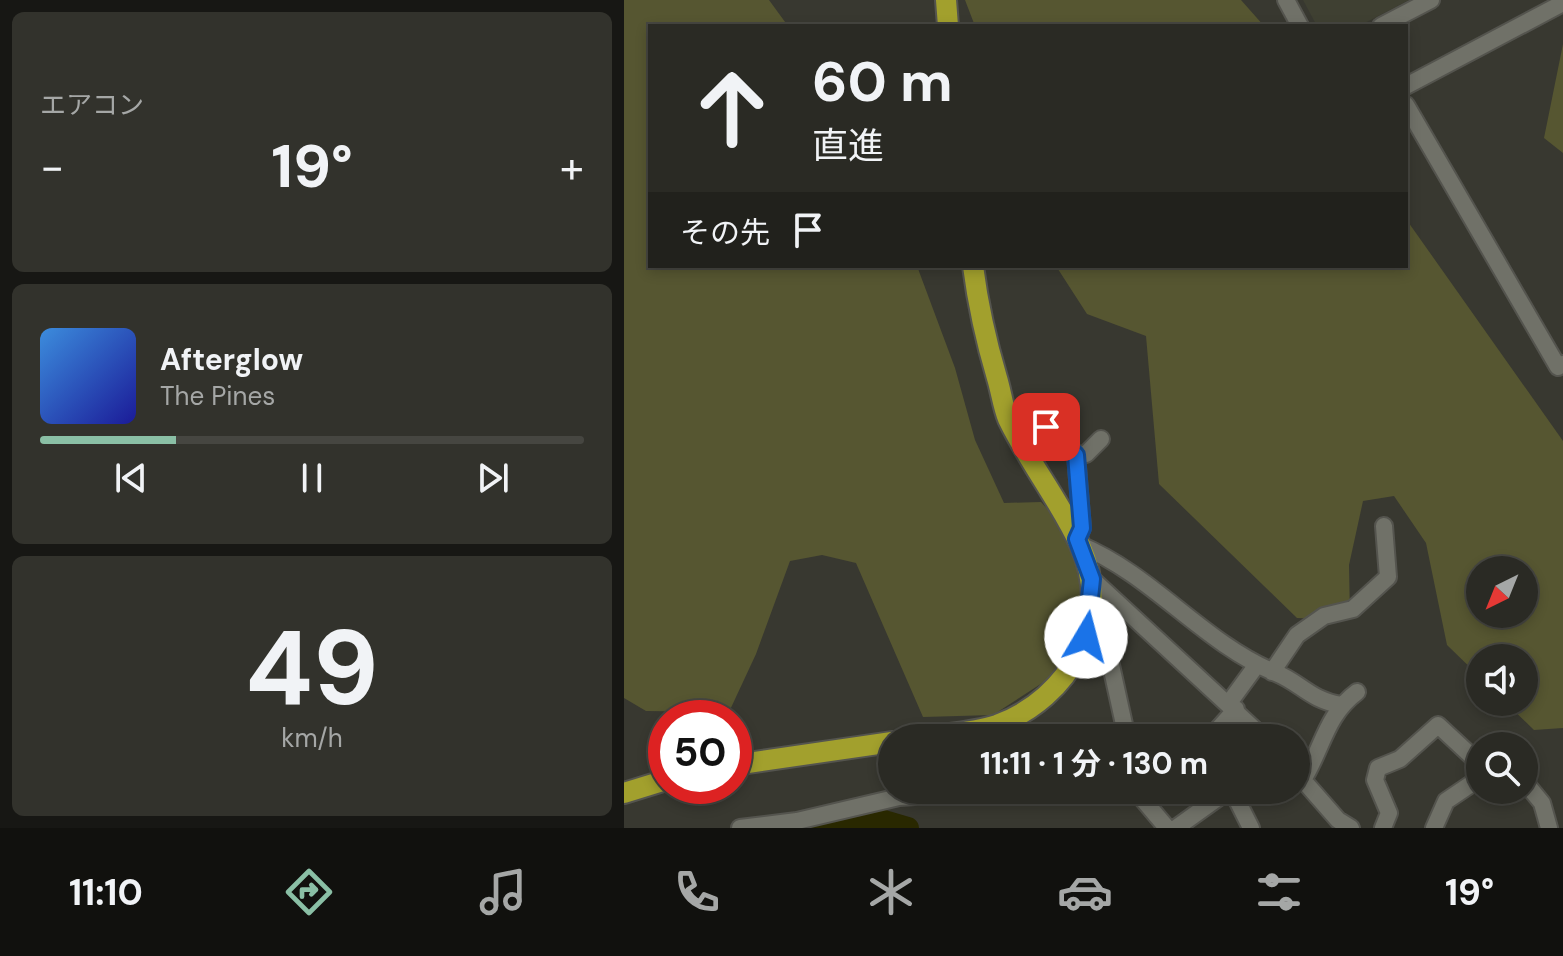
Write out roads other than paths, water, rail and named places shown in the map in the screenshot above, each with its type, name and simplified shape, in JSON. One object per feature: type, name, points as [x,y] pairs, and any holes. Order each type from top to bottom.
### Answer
[{"type":"main road","points":[[946,0],[948,24]]},
{"type":"main road","points":[[973,268],[985,340],[1007,416],[1079,542],[1092,579],[1090,621],[1082,653],[1060,683],[1030,710],[998,724]]},
{"type":"main road","points":[[752,762],[878,744]]},
{"type":"main road","points":[[624,793],[648,786]]},
{"type":"street","points":[[1286,0],[1299,24]]},
{"type":"street","points":[[1385,24],[1431,0]]},
{"type":"street","points":[[1408,85],[1563,3]]},
{"type":"street","points":[[1408,108],[1558,367],[1563,364]]},
{"type":"street","points":[[1015,430],[1035,421],[1076,455],[1086,454],[1101,439]]},
{"type":"street","points":[[1076,455],[1082,528],[1079,542],[1119,565],[1216,641],[1312,697],[1341,705]]},
{"type":"street","points":[[1220,724],[1264,669],[1297,635],[1324,616],[1353,609],[1388,577],[1384,526]]},
{"type":"street","points":[[1092,579],[1250,724]]},
{"type":"street","points":[[1092,579],[1124,724]]},
{"type":"street","points":[[1310,757],[1341,705],[1357,692]]},
{"type":"street","points":[[1383,828],[1389,813],[1375,780],[1378,768],[1400,759],[1438,725],[1466,751]]},
{"type":"street","points":[[1434,828],[1446,801],[1466,787]]},
{"type":"street","points":[[1310,790],[1338,825]]},
{"type":"street","points":[[1538,798],[1549,828]]},
{"type":"street","points":[[740,828],[797,821],[878,802]]},
{"type":"street","points":[[1176,828],[1211,804]]},
{"type":"street","points":[[1238,804],[1251,828]]},
{"type":"street","points":[[1149,822],[1167,828]]},
{"type":"waterway","points":[[814,828],[874,818],[908,828]]}]
